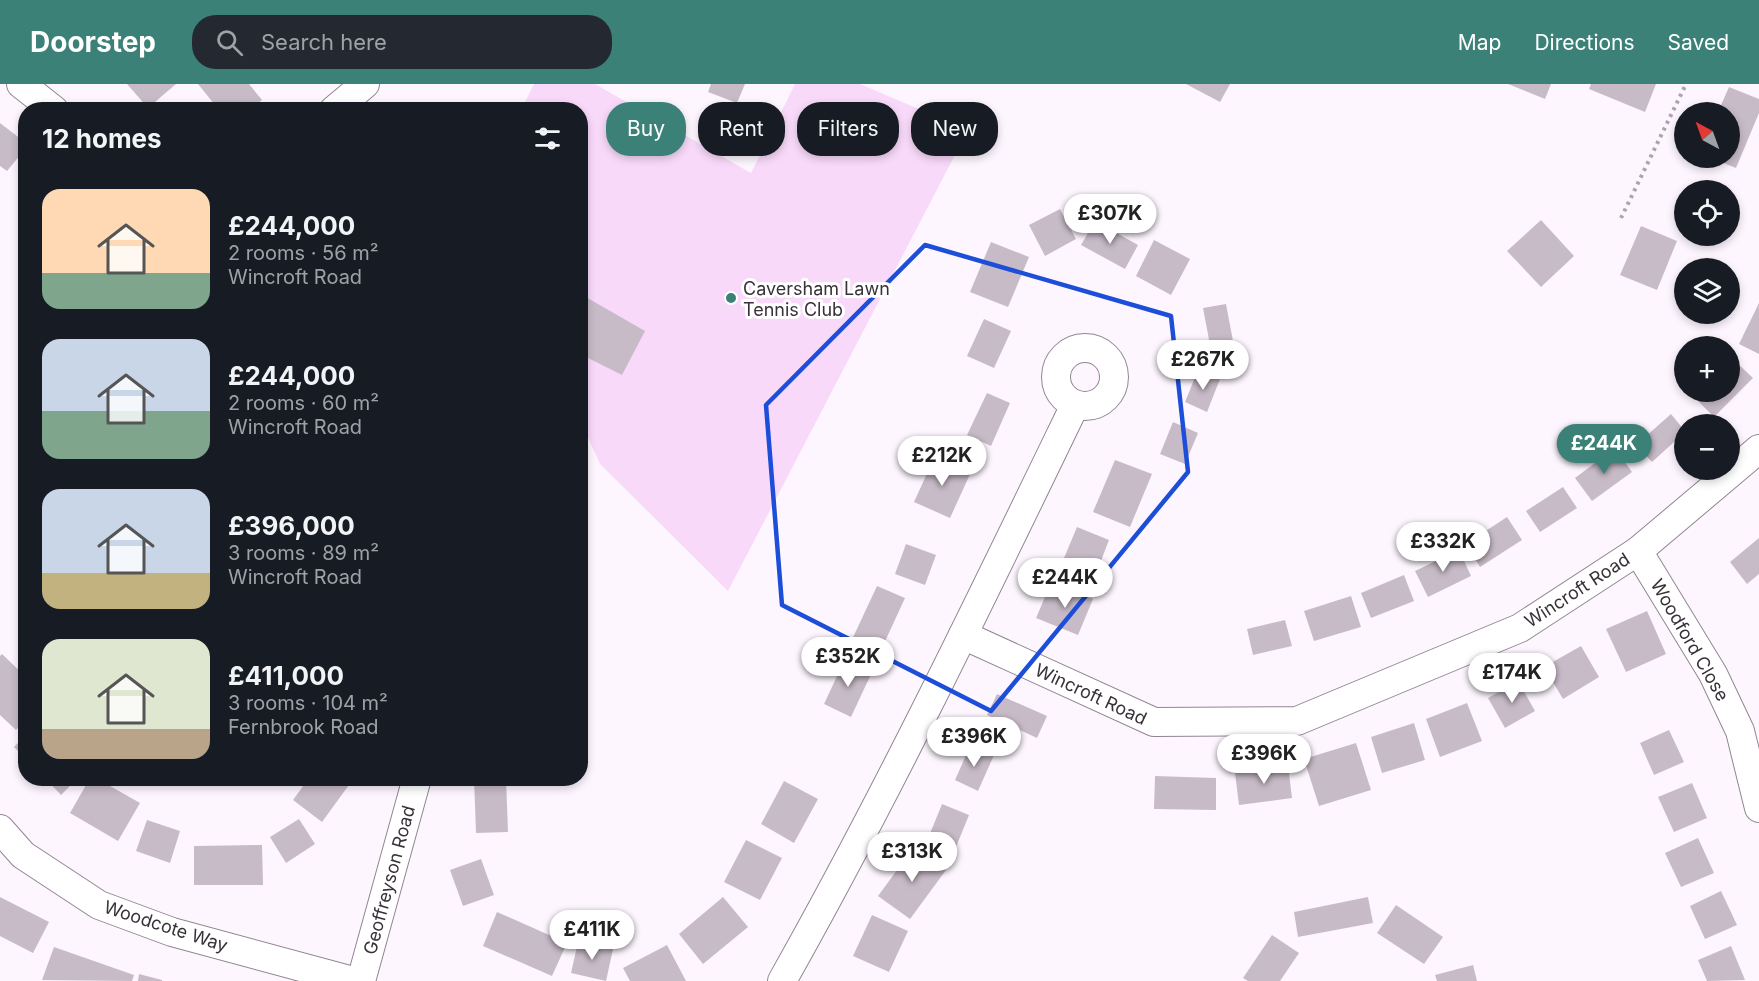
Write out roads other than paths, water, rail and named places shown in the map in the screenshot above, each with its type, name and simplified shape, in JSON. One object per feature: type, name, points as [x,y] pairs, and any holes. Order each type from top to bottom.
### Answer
[{"type":"street","points":[[21,84],[44,102]]},
{"type":"street","points":[[344,102],[365,84]]},
{"type":"street","points":[[782,981],[835,888],[1076,405]]},
{"type":"street","name":"Wincroft Road","points":[[963,635],[1154,722],[1297,721],[1520,628],[1638,551],[1759,449]]},
{"type":"street","name":"Woodford Close","points":[[1638,551],[1713,674],[1749,725],[1759,808]]},
{"type":"street","name":"Geoffreyson Road","points":[[362,981],[415,786]]},
{"type":"street","name":"Woodcote Way","points":[[0,828],[23,855],[99,905],[172,932],[353,981]]},
{"type":"place","name":"Caversham Lawn Tennis Club","points":[[731,298]]}]
